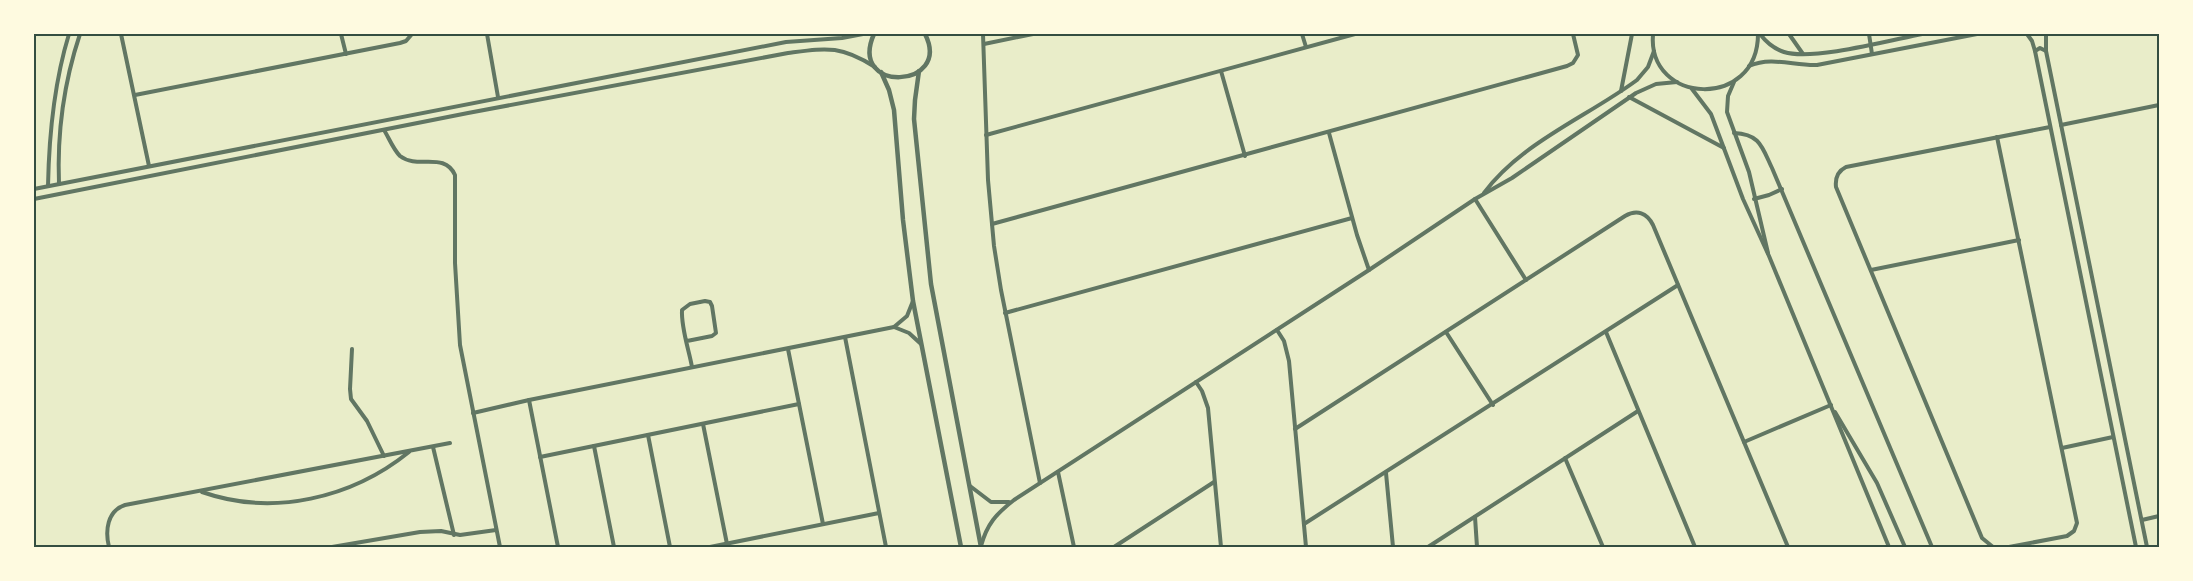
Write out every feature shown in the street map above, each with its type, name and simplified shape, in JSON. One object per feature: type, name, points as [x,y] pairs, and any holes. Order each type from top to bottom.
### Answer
[{"type":"street","points":[[48,186],[53,111],[60,69],[69,34]]},
{"type":"street","points":[[59,184],[58,153],[62,115],[69,74],[80,34]]},
{"type":"street","points":[[122,34],[149,166]]},
{"type":"street","points":[[342,34],[346,54]]},
{"type":"street","points":[[135,96],[406,42],[412,34]]},
{"type":"street","points":[[487,34],[498,97]]},
{"type":"street","points":[[823,38],[834,34]]},
{"type":"street","points":[[34,189],[786,42],[862,34]]},
{"type":"street","points":[[874,34],[870,54],[876,68]]},
{"type":"street","points":[[925,34],[929,48],[928,56],[919,71],[914,119],[927,254],[934,306],[981,547]]},
{"type":"street","points":[[983,34],[986,135],[992,224],[1005,313],[1040,483]]},
{"type":"street","points":[[984,44],[1033,34]]},
{"type":"street","points":[[1302,34],[1306,47]]},
{"type":"street","points":[[986,135],[1355,34]]},
{"type":"street","points":[[992,224],[1329,133],[1567,66],[1573,64],[1578,55],[1573,34]]},
{"type":"street","points":[[1620,91],[1632,34]]},
{"type":"street","points":[[1652,34],[1654,51],[1662,69],[1677,82],[1692,88],[1713,90],[1734,82]]},
{"type":"street","points":[[1759,34],[1783,52],[1803,54],[1922,34]]},
{"type":"street","points":[[1759,34],[1755,55],[1749,66],[1734,82],[1727,104],[1729,120],[1749,172],[1769,256]]},
{"type":"street","points":[[1789,34],[1803,54]]},
{"type":"street","points":[[1869,34],[1872,54]]},
{"type":"street","points":[[1749,66],[1770,61],[1799,65],[1817,65],[1977,34]]},
{"type":"street","points":[[2027,34],[2035,51],[2136,547]]},
{"type":"street","points":[[2046,34],[2046,51],[2147,547]]},
{"type":"street","points":[[2035,51],[2040,48],[2046,51]]},
{"type":"street","points":[[34,199],[788,53],[836,49],[858,56],[890,77],[910,76],[919,71]]},
{"type":"street","points":[[1484,193],[1516,159],[1643,74],[1652,59],[1654,51]]},
{"type":"street","points":[[1221,71],[1245,156]]},
{"type":"street","points":[[880,72],[889,90],[894,110],[903,220],[913,301],[961,547]]},
{"type":"street","points":[[981,547],[990,522],[998,512],[1014,500],[1369,270],[1484,193],[1524,170],[1629,97],[1649,86],[1677,82]]},
{"type":"street","points":[[1692,88],[1707,107],[1746,208],[1769,256],[1889,547]]},
{"type":"street","points":[[1629,97],[1724,148]]},
{"type":"street","points":[[2061,125],[2159,104]]},
{"type":"street","points":[[1992,547],[1982,538],[1836,187],[1836,180],[1840,171],[1846,167],[2050,127]]},
{"type":"street","points":[[384,130],[396,151],[404,159],[415,162],[441,162],[448,166],[455,175],[455,263],[460,345],[500,547]]},
{"type":"street","points":[[1329,133],[1352,218],[1369,270]]},
{"type":"street","points":[[1734,133],[1745,134],[1754,138],[1768,158],[1932,547]]},
{"type":"street","points":[[1998,137],[2076,519],[2074,531],[2064,537],[2009,547]]},
{"type":"street","points":[[1754,199],[1782,189]]},
{"type":"street","points":[[1475,199],[1526,280]]},
{"type":"street","points":[[1295,429],[1625,216],[1636,212],[1643,214],[1652,222],[1788,547]]},
{"type":"street","points":[[1005,313],[1352,218]]},
{"type":"street","points":[[1871,270],[2019,240]]},
{"type":"street","points":[[1304,524],[1678,285]]},
{"type":"street","points":[[687,341],[715,334],[715,321],[710,302],[705,300],[690,304],[684,308],[682,314],[687,341],[692,367]]},
{"type":"street","points":[[473,413],[529,400],[894,327],[907,316],[913,301]]},
{"type":"street","points":[[894,327],[909,333],[921,344]]},
{"type":"street","points":[[1277,330],[1288,354],[1306,547]]},
{"type":"street","points":[[1446,332],[1493,405]]},
{"type":"street","points":[[1606,332],[1695,547]]},
{"type":"street","points":[[845,337],[886,547]]},
{"type":"street","points":[[352,349],[351,399],[367,421],[384,456]]},
{"type":"street","points":[[788,349],[823,524]]},
{"type":"street","points":[[1196,382],[1202,391],[1208,408],[1220,547]]},
{"type":"street","points":[[529,400],[558,547]]},
{"type":"street","points":[[540,457],[799,404]]},
{"type":"street","points":[[1744,442],[1831,405]]},
{"type":"street","points":[[1831,405],[1877,483],[1905,547]]},
{"type":"street","points":[[1428,547],[1638,411]]},
{"type":"street","points":[[703,424],[727,544]]},
{"type":"street","points":[[648,435],[670,547]]},
{"type":"street","points":[[2062,448],[2113,437]]},
{"type":"street","points":[[109,547],[108,529],[112,515],[118,509],[125,506],[450,443]]},
{"type":"street","points":[[594,446],[614,547]]},
{"type":"street","points":[[433,447],[454,534]]},
{"type":"street","points":[[200,491],[247,503],[283,503],[311,498],[339,491],[365,481],[389,468],[410,451]]},
{"type":"street","points":[[1565,458],[1603,547]]},
{"type":"street","points":[[1058,472],[1074,547]]},
{"type":"street","points":[[1386,473],[1393,547]]},
{"type":"street","points":[[1114,547],[1214,482]]},
{"type":"street","points":[[970,486],[990,502],[1000,503],[1014,500]]},
{"type":"street","points":[[710,547],[879,513]]},
{"type":"street","points":[[2142,520],[2159,516]]},
{"type":"street","points":[[1475,517],[1478,547]]},
{"type":"street","points":[[332,547],[420,532],[442,531],[454,534],[496,530]]}]
